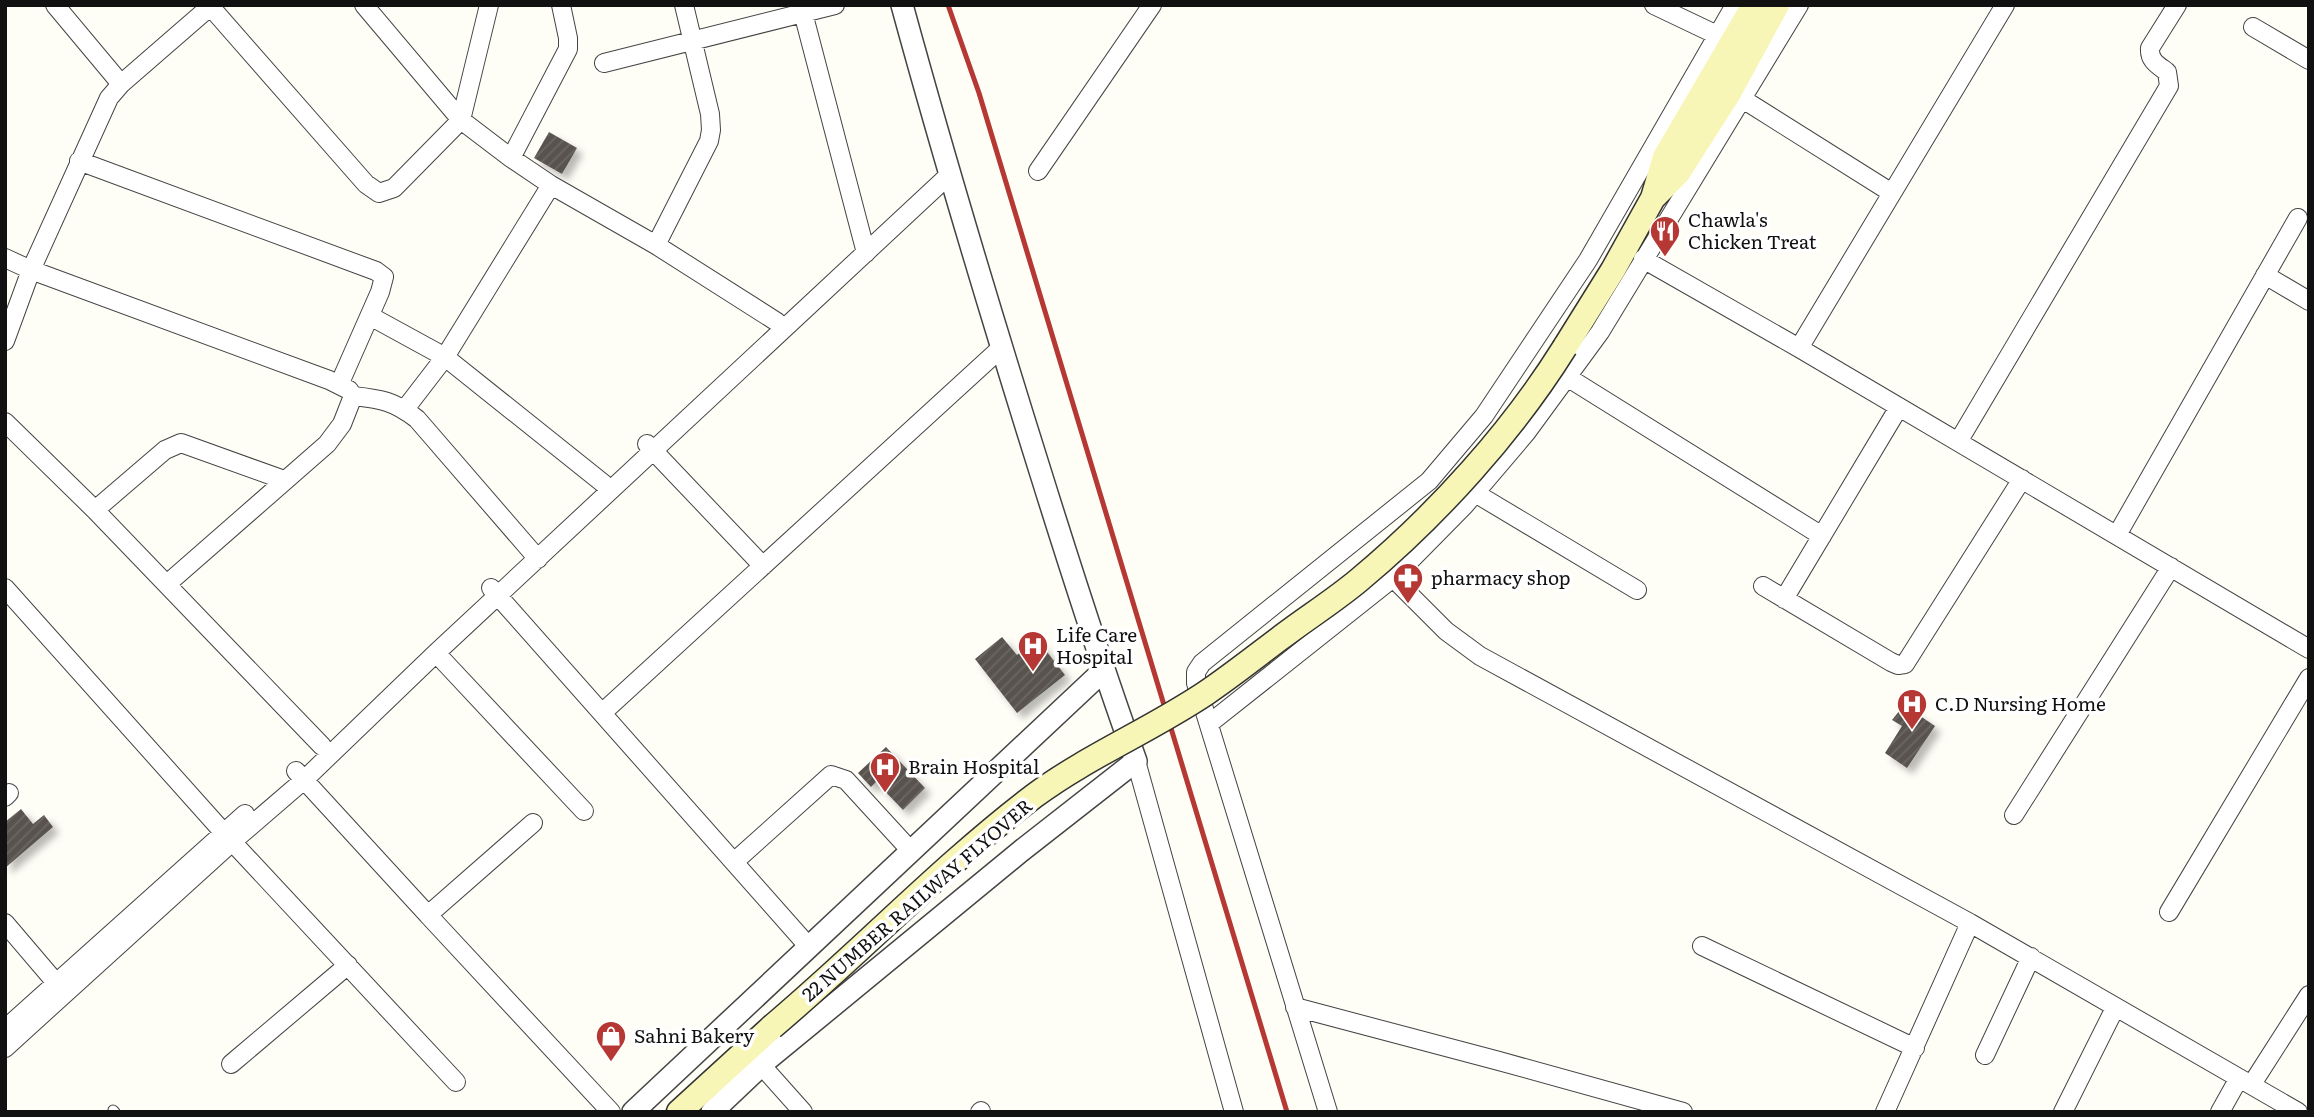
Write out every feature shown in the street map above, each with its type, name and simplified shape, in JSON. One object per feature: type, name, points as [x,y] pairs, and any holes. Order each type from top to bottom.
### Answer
[{"type":"main road","name":"22 NUMBER RAILWAY FLYOVER","points":[[678,1112],[996,827],[1037,794],[1206,693],[1359,580],[1424,519],[1494,445],[1546,377],[1613,270],[1653,198],[1665,157],[1754,5]]},
{"type":"main road","name":"22 NUMBER RAILWAY FLYOVER","points":[[1653,198],[1678,173],[1729,93],[1777,5]]},
{"type":"street","points":[[55,5],[121,84]]},
{"type":"street","points":[[364,5],[461,120],[551,186],[656,245],[777,322]]},
{"type":"street","points":[[5,341],[31,270],[109,98],[121,84],[210,6],[366,184],[379,193],[394,188],[461,120],[489,5]]},
{"type":"street","points":[[511,158],[568,49],[561,5]]},
{"type":"street","points":[[656,245],[709,141],[710,114],[684,5]]},
{"type":"street","points":[[604,63],[694,41],[802,9],[835,5]]},
{"type":"street","points":[[902,5],[1001,348],[1103,671],[1136,761],[1234,1112]]},
{"type":"street","points":[[1038,171],[1152,5]]},
{"type":"street","points":[[1654,5],[1717,36]]},
{"type":"street","points":[[1328,1112],[1196,683],[1196,672],[1202,663],[1430,481],[1484,416],[1588,260],[1735,5]]},
{"type":"street","points":[[1210,723],[1393,578],[1475,493],[1526,433],[1600,332],[1798,5]]},
{"type":"street","points":[[1799,348],[2005,5]]},
{"type":"street","points":[[1958,442],[2169,86],[2167,72],[2152,61],[2149,55],[2150,47],[2177,5]]},
{"type":"street","points":[[802,9],[865,248]]},
{"type":"street","points":[[2253,27],[2309,60]]},
{"type":"street","points":[[1741,98],[1892,193]]},
{"type":"street","points":[[79,161],[376,271],[384,277],[346,391],[336,434],[167,584]]},
{"type":"street","points":[[300,775],[322,746],[495,592],[948,170]]},
{"type":"street","points":[[404,409],[445,357],[551,186]]},
{"type":"street","points":[[2117,535],[2298,218]]},
{"type":"street","points":[[534,555],[604,484],[651,448],[777,322],[865,248]]},
{"type":"street","points":[[5,258],[346,391],[383,399],[404,409],[417,419],[534,555]]},
{"type":"street","points":[[1643,259],[2309,649]]},
{"type":"street","points":[[2265,275],[2309,301]]},
{"type":"street","points":[[370,316],[445,357],[604,484]]},
{"type":"street","points":[[602,713],[1001,348]]},
{"type":"street","points":[[1567,377],[1822,536]]},
{"type":"street","points":[[1784,599],[1899,407]]},
{"type":"street","points":[[5,422],[95,510],[322,746]]},
{"type":"street","points":[[95,510],[165,450],[181,443],[284,480]]},
{"type":"street","points":[[651,448],[763,566]]},
{"type":"street","points":[[1763,586],[1891,662],[1905,664],[2022,479]]},
{"type":"street","points":[[1475,493],[1637,590]]},
{"type":"street","points":[[2014,815],[2171,567]]},
{"type":"street","points":[[1393,578],[1446,631],[1480,656],[2031,957],[2115,1009],[2298,1112]]},
{"type":"street","points":[[5,588],[228,837],[456,1082]]},
{"type":"street","points":[[5,1028],[300,775],[436,653],[495,592]]},
{"type":"street","points":[[495,592],[808,947]]},
{"type":"street","points":[[436,653],[584,811]]},
{"type":"street","points":[[632,1112],[1103,671]]},
{"type":"street","points":[[2169,912],[2309,678]]},
{"type":"street","points":[[712,1112],[762,1066],[1021,851],[1136,761]]},
{"type":"street","points":[[300,775],[611,1112]]},
{"type":"street","points":[[734,862],[831,775],[846,780],[911,851]]},
{"type":"street","points":[[428,915],[533,824]]},
{"type":"street","points":[[5,1048],[228,837]]},
{"type":"street","points":[[5,923],[57,984]]},
{"type":"street","points":[[1885,1112],[1970,923]]},
{"type":"street","points":[[1702,946],[1915,1048]]},
{"type":"street","points":[[1985,1055],[2031,957]]},
{"type":"street","points":[[231,1064],[348,965]]},
{"type":"street","points":[[2220,1112],[2309,995]]},
{"type":"street","points":[[1295,1007],[1683,1112]]},
{"type":"street","points":[[2063,1112],[2115,1009]]},
{"type":"street","points":[[762,1066],[803,1112]]},
{"type":"building","points":[[549,132],[577,148],[562,174],[534,158]]},
{"type":"building","points":[[1002,637],[1017,655],[1037,639],[1065,675],[1017,713],[975,659]]},
{"type":"building","points":[[1904,705],[1935,726],[1907,768],[1885,753],[1902,726],[1892,720]]},
{"type":"building","points":[[886,747],[925,788],[903,810],[876,782],[871,787],[858,773]]},
{"type":"building","points":[[21,809],[33,824],[44,815],[53,827],[5,868],[5,822]]},
{"type":"railway","points":[[948,5],[979,93],[1287,1112]]},
{"type":"place","name":"Chawla's Chicken Treat","points":[[1665,258]]},
{"type":"place","name":"pharmacy shop","points":[[1408,605]]},
{"type":"place","name":"Life Care Hospital","points":[[1033,673]]},
{"type":"place","name":"C.D Nursing Home","points":[[1912,731]]},
{"type":"place","name":"Brain Hospital","points":[[885,794]]},
{"type":"place","name":"Sahni Bakery","points":[[611,1063]]}]
